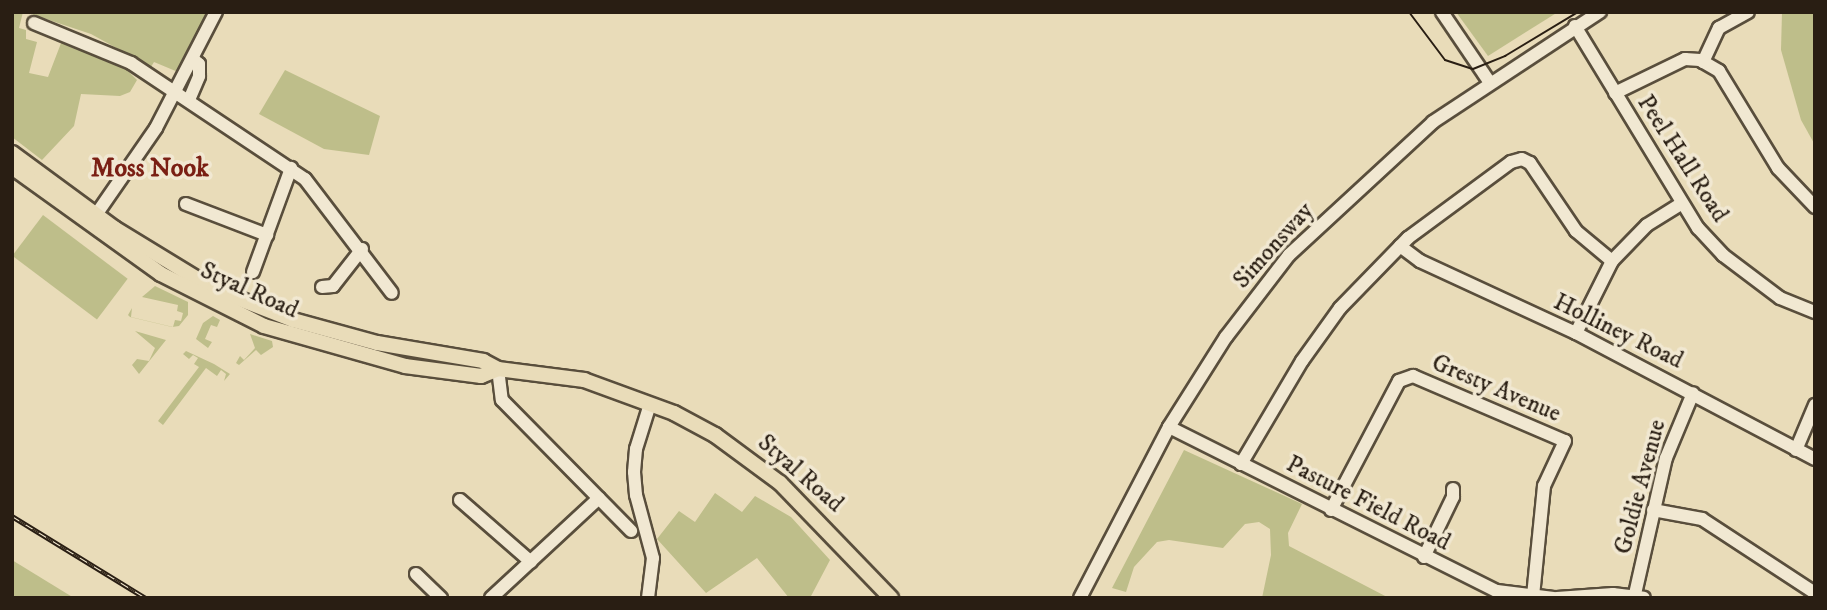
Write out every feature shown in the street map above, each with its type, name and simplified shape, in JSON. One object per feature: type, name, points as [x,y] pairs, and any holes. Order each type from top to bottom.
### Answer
[{"type":"main road","name":"Styal Road","points":[[12,153],[93,220]]},
{"type":"main road","name":"Styal Road","points":[[12,167],[93,220],[194,279],[281,315],[377,343],[483,361],[498,369],[584,380],[650,404],[715,435],[780,483],[891,598]]},
{"type":"street","points":[[93,220],[177,92],[216,12]]},
{"type":"street","points":[[1443,12],[1490,83]]},
{"type":"street","name":"Simonsway","points":[[1080,598],[1170,427],[1226,337],[1289,255],[1405,146],[1490,83],[1575,26],[1601,12]]},
{"type":"street","points":[[1703,62],[1719,29],[1748,12]]},
{"type":"street","points":[[34,23],[101,47],[177,92],[292,168],[315,188],[392,293]]},
{"type":"street","name":"Peel Hall Road","points":[[1575,26],[1681,204],[1723,254],[1780,298],[1815,312]]},
{"type":"street","points":[[189,100],[199,76],[199,64],[193,59]]},
{"type":"street","points":[[1615,93],[1685,59],[1703,62],[1719,71],[1778,168],[1815,207]]},
{"type":"street","points":[[1241,464],[1302,360],[1340,308],[1400,246],[1474,187],[1522,159],[1530,163],[1576,231],[1612,261]]},
{"type":"street","points":[[253,272],[292,168]]},
{"type":"street","points":[[186,204],[267,235]]},
{"type":"street","points":[[1576,333],[1612,261],[1647,225],[1681,204]]},
{"type":"street","name":"Holliney Road","points":[[1400,246],[1420,261],[1576,333],[1815,459]]},
{"type":"street","points":[[322,287],[333,286],[362,249]]},
{"type":"street","points":[[498,369],[502,400],[631,531]]},
{"type":"street","name":"Gresty Avenue","points":[[1331,510],[1399,381],[1413,376],[1565,441],[1544,486],[1533,596]]},
{"type":"street","name":"Goldie Avenue","points":[[1640,596],[1653,510],[1676,426],[1693,393]]},
{"type":"street","points":[[648,598],[653,558],[636,495],[634,472],[636,449],[650,404]]},
{"type":"street","points":[[1796,450],[1815,405]]},
{"type":"street","name":"Pasture Field Road","points":[[1170,427],[1424,557],[1497,591],[1555,598],[1640,596]]},
{"type":"street","points":[[1424,557],[1453,497],[1453,489]]},
{"type":"street","points":[[491,598],[599,498]]},
{"type":"street","points":[[460,499],[531,562]]},
{"type":"street","points":[[1653,510],[1702,519],[1811,594]]},
{"type":"street","points":[[416,574],[441,598]]},
{"type":"green space","points":[[12,12],[23,12],[19,28],[26,30],[26,39],[37,42],[29,73],[48,77],[63,38],[124,67],[137,80],[130,92],[120,96],[81,94],[74,126],[42,160],[12,137]]},
{"type":"green space","points":[[25,12],[209,12],[178,72],[154,62],[151,67],[91,34]]},
{"type":"green space","points":[[1456,12],[1558,12],[1488,56]]},
{"type":"green space","points":[[1782,12],[1815,12],[1815,145],[1801,120],[1781,50]]},
{"type":"green space","points":[[285,70],[380,116],[369,155],[324,149],[259,114]]},
{"type":"green space","points":[[43,215],[128,279],[97,320],[12,256]]},
{"type":"green space","points":[[155,286],[188,302],[188,315],[179,326],[173,327],[175,320],[181,321],[183,313],[177,311],[178,305],[142,297]]},
{"type":"green space","points":[[213,316],[220,320],[217,327],[211,325],[205,339],[212,342],[208,348],[196,339],[203,323]]},
{"type":"green space","points":[[135,331],[166,340],[139,374],[132,365],[137,359],[149,361],[155,348]]},
{"type":"green space","points":[[250,334],[272,341],[273,347],[261,355],[256,350],[239,365],[236,363],[240,356],[244,360],[255,348]]},
{"type":"green space","points":[[186,351],[230,374],[224,381],[226,374],[221,370],[217,376],[206,368],[163,425],[158,421],[199,367],[194,364],[198,358],[193,355],[189,359],[183,354]]},
{"type":"green space","points":[[1184,450],[1302,504],[1288,533],[1289,546],[1389,598],[1262,598],[1271,555],[1270,529],[1259,522],[1245,524],[1223,548],[1169,540],[1157,542],[1134,567],[1126,592],[1112,588]]},
{"type":"green space","points":[[715,493],[742,512],[755,496],[791,517],[830,560],[810,598],[789,598],[757,558],[706,593],[657,539],[679,511],[695,522]]},
{"type":"green space","points":[[12,560],[74,598],[12,598]]},
{"type":"tram line","points":[[1409,12],[1445,60],[1473,69],[1505,56],[1578,12]]},
{"type":"railway","points":[[12,516],[146,598]]},
{"type":"district","name":"Moss Nook","points":[[150,169]]}]
